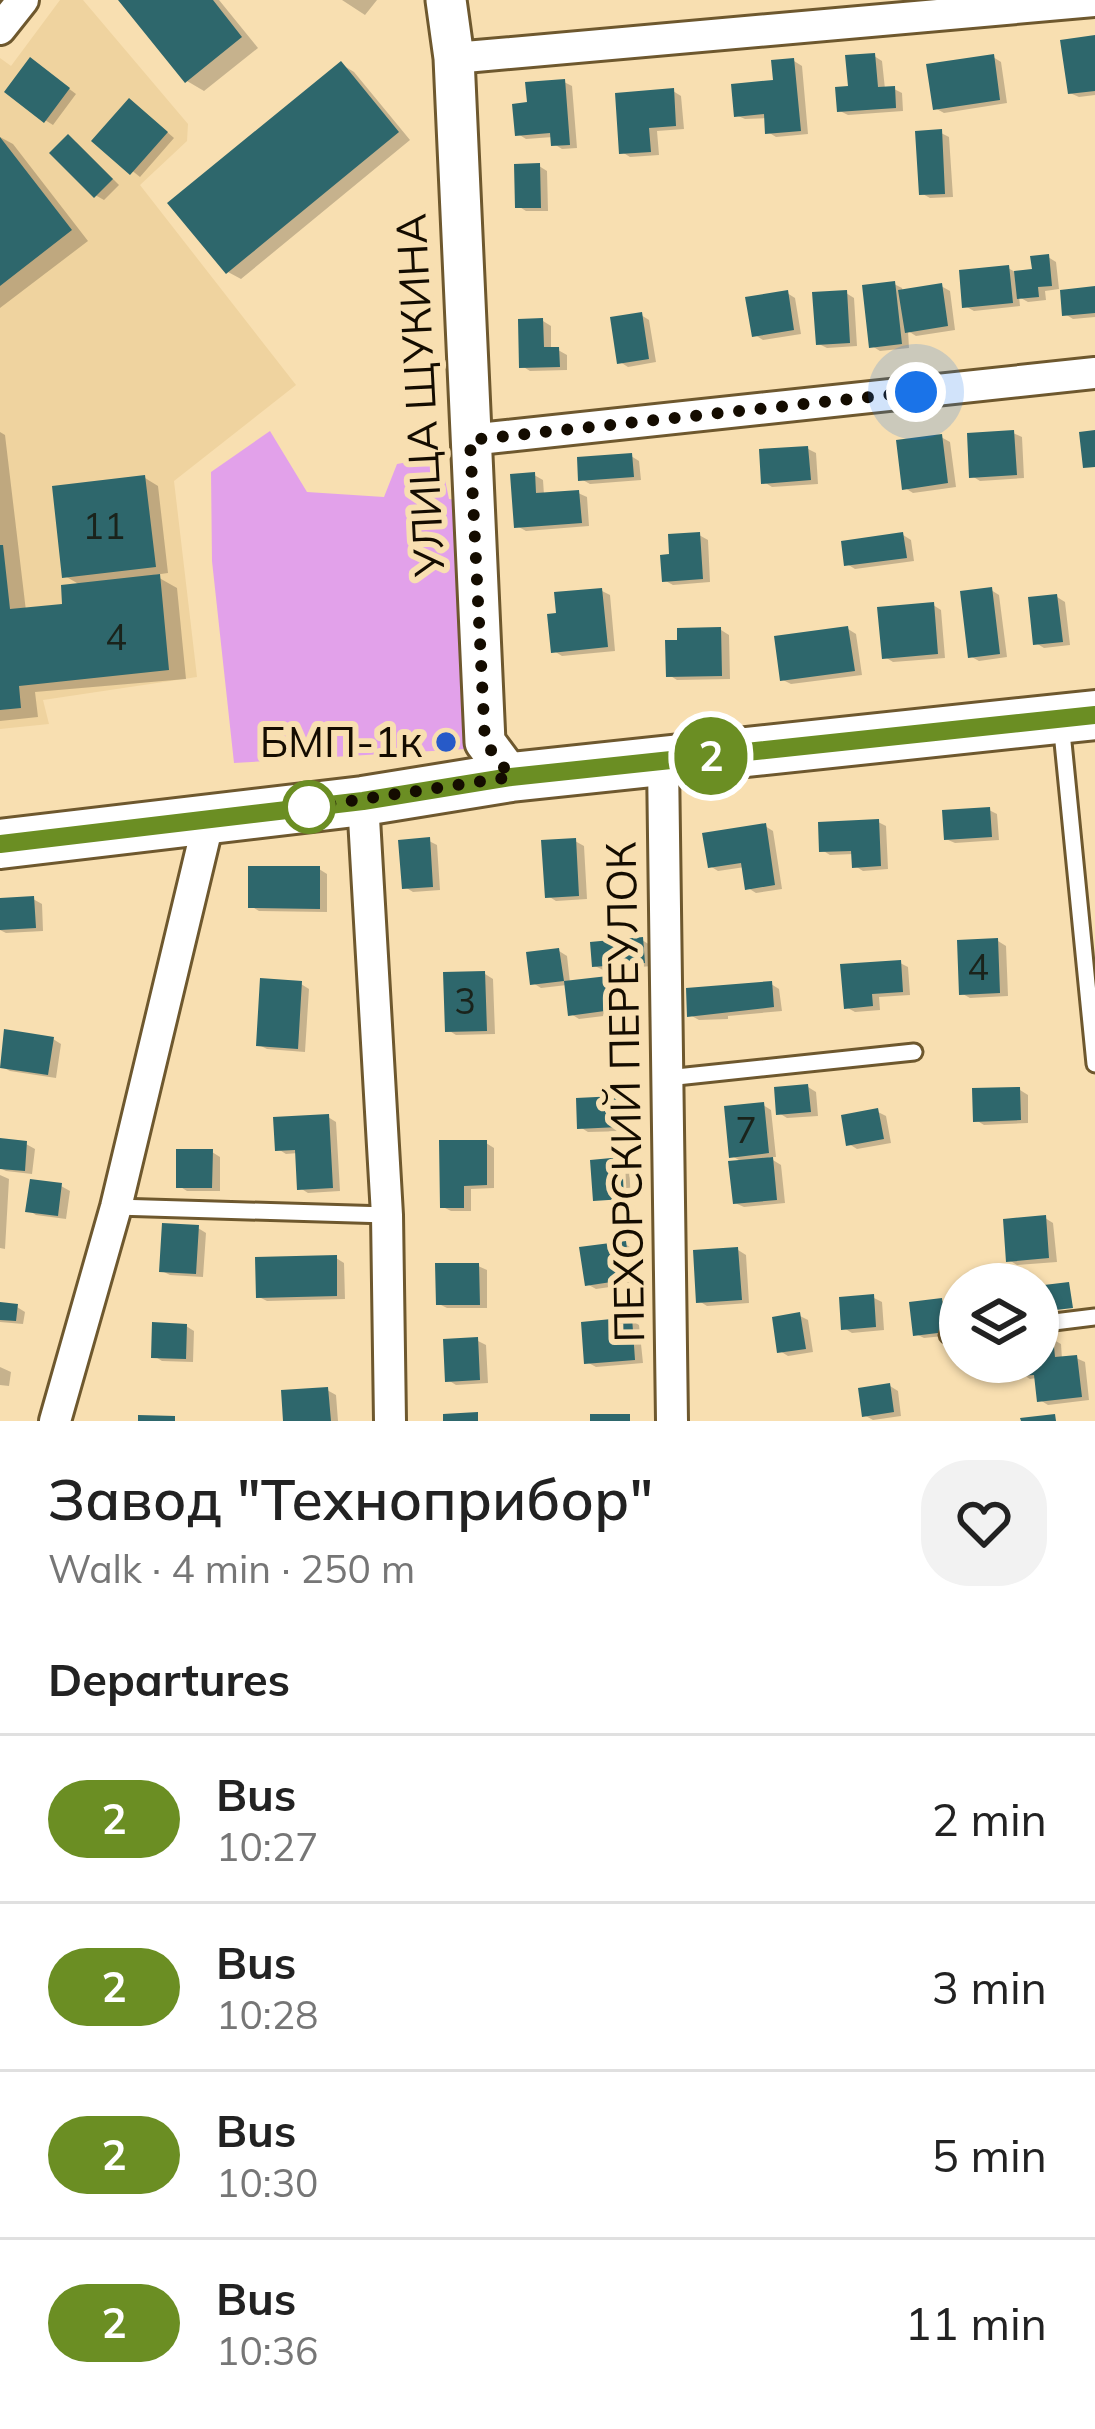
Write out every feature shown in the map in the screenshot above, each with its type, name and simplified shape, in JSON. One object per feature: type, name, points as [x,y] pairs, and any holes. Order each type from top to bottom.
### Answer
[{"type":"main road","points":[[0,844],[363,801],[511,777],[1078,717]]},
{"type":"street","points":[[0,29],[23,0]]},
{"type":"street","name":"УЛИЦА ЩУКИНА","points":[[446,0],[454,58],[485,742],[511,777]]},
{"type":"street","points":[[454,58],[1095,2]]},
{"type":"street","points":[[470,440],[1095,374]]},
{"type":"street","name":"ПЕХОРСКИЙ ПЕРЕУЛОК","points":[[663,762],[672,1421]]},
{"type":"street","points":[[363,801],[387,1215],[390,1421]]},
{"type":"street","points":[[55,1421],[116,1207],[208,819]]},
{"type":"lane","points":[[1078,717],[1095,1064]]},
{"type":"lane","points":[[667,1078],[914,1052]]},
{"type":"lane","points":[[116,1207],[387,1215]]},
{"type":"lane","points":[[1059,1321],[1095,1317]]},
{"type":"shaded area","points":[[60,0],[83,0],[188,124],[187,141],[140,185],[296,385],[174,481],[197,677],[43,700],[49,724],[0,729],[0,58],[11,66]]},
{"type":"shaded area","points":[[270,431],[307,492],[384,497],[397,464],[440,456],[449,499],[457,500],[465,749],[234,763],[212,561],[211,472]]},
{"type":"building","points":[[118,0],[213,0],[242,37],[185,83]]},
{"type":"building","points":[[1095,35],[1095,91],[1068,94],[1060,40]]},
{"type":"building","points":[[875,53],[878,87],[895,86],[896,108],[837,112],[835,87],[848,86],[845,55]]},
{"type":"building","points":[[994,54],[1000,100],[933,110],[926,64]]},
{"type":"building","points":[[30,57],[70,88],[44,123],[4,92]]},
{"type":"building","points":[[794,58],[801,131],[765,134],[764,114],[734,117],[731,84],[773,80],[771,60]]},
{"type":"building","points":[[341,61],[399,132],[226,274],[167,203]]},
{"type":"building","points":[[565,79],[570,145],[551,146],[550,133],[515,136],[512,104],[527,102],[525,82]]},
{"type":"building","points":[[674,88],[676,126],[649,128],[651,152],[619,154],[615,93]]},
{"type":"building","points":[[129,98],[168,132],[130,175],[91,141]]},
{"type":"building","points":[[942,129],[945,194],[919,195],[915,131]]},
{"type":"building","points":[[68,134],[113,179],[94,198],[49,153]]},
{"type":"building","points":[[0,137],[72,230],[0,286]]},
{"type":"building","points":[[540,163],[541,208],[515,208],[514,164]]},
{"type":"building","points":[[1049,254],[1052,286],[1038,287],[1039,297],[1017,299],[1014,271],[1032,269],[1030,256]]},
{"type":"building","points":[[1009,265],[1013,303],[962,308],[959,270]]},
{"type":"building","points":[[895,281],[902,344],[869,348],[862,285]]},
{"type":"building","points":[[942,283],[948,326],[905,333],[898,290]]},
{"type":"building","points":[[1095,286],[1095,313],[1062,316],[1060,290]]},
{"type":"building","points":[[788,290],[794,330],[752,337],[745,297]]},
{"type":"building","points":[[847,290],[850,343],[816,345],[812,292]]},
{"type":"building","points":[[642,312],[649,359],[617,364],[610,317]]},
{"type":"building","points":[[543,318],[544,347],[559,347],[560,367],[519,368],[518,319]]},
{"type":"building","points":[[1014,430],[1017,475],[969,478],[967,433]]},
{"type":"building","points":[[1095,430],[1095,467],[1083,468],[1079,432]]},
{"type":"building","points":[[942,434],[948,483],[902,490],[896,440]]},
{"type":"building","points":[[808,446],[811,480],[761,484],[759,449]]},
{"type":"building","points":[[632,453],[634,477],[578,481],[577,457]]},
{"type":"building","points":[[535,472],[536,493],[579,490],[582,523],[514,528],[510,474]]},
{"type":"building","points":[[145,475],[156,567],[62,578],[52,486]]},
{"type":"building","points":[[700,532],[703,579],[662,582],[660,555],[669,554],[668,534]]},
{"type":"building","points":[[903,532],[907,558],[844,566],[841,541]]},
{"type":"building","points":[[0,545],[10,609],[62,604],[61,585],[160,574],[169,670],[19,686],[21,708],[0,710]]},
{"type":"building","points":[[992,587],[1000,654],[968,658],[960,591]]},
{"type":"building","points":[[602,588],[608,647],[551,653],[547,614],[556,613],[554,592]]},
{"type":"building","points":[[1057,594],[1063,642],[1033,645],[1028,597]]},
{"type":"building","points":[[934,602],[938,654],[882,659],[877,607]]},
{"type":"building","points":[[848,626],[855,671],[780,681],[774,636]]},
{"type":"building","points":[[721,627],[722,676],[666,677],[665,640],[677,640],[677,628]]},
{"type":"building","points":[[990,807],[992,837],[944,840],[942,810]]},
{"type":"building","points":[[879,819],[881,866],[852,868],[851,851],[819,852],[818,822]]},
{"type":"building","points":[[766,823],[775,885],[745,890],[741,863],[708,868],[702,833]]},
{"type":"building","points":[[430,837],[433,887],[402,889],[398,840]]},
{"type":"building","points":[[576,838],[579,896],[545,898],[541,840]]},
{"type":"building","points":[[248,866],[320,866],[320,909],[248,908]]},
{"type":"building","points":[[34,896],[36,928],[0,930],[0,898]]},
{"type":"building","points":[[643,937],[645,963],[592,967],[590,942]]},
{"type":"building","points":[[998,938],[1000,993],[959,995],[957,940]]},
{"type":"building","points":[[559,948],[564,981],[530,985],[526,952]]},
{"type":"building","points":[[901,960],[903,992],[872,994],[873,1006],[844,1009],[840,964]]},
{"type":"building","points":[[485,971],[487,1031],[445,1032],[443,972]]},
{"type":"building","points":[[608,976],[612,1010],[568,1016],[564,981]]},
{"type":"building","points":[[260,978],[302,981],[298,1049],[256,1046]]},
{"type":"building","points":[[772,981],[774,1007],[687,1017],[686,988]]},
{"type":"building","points":[[4,1029],[54,1037],[48,1075],[0,1068]]},
{"type":"building","points":[[808,1084],[811,1112],[776,1115],[774,1087]]},
{"type":"building","points":[[1020,1087],[1021,1120],[973,1122],[972,1088]]},
{"type":"building","points":[[617,1096],[619,1127],[577,1129],[576,1098]]},
{"type":"building","points":[[764,1102],[769,1153],[729,1158],[724,1106]]},
{"type":"building","points":[[878,1108],[884,1139],[846,1146],[841,1115]]},
{"type":"building","points":[[329,1114],[333,1188],[297,1190],[295,1150],[275,1151],[273,1117]]},
{"type":"building","points":[[0,1138],[27,1141],[25,1171],[0,1169]]},
{"type":"building","points":[[439,1140],[487,1140],[487,1185],[464,1186],[464,1208],[440,1208]]},
{"type":"building","points":[[176,1149],[213,1149],[212,1188],[176,1188]]},
{"type":"building","points":[[622,1157],[624,1199],[593,1201],[590,1160]]},
{"type":"building","points":[[773,1157],[777,1200],[733,1204],[728,1161]]},
{"type":"building","points":[[30,1179],[62,1183],[58,1216],[25,1212]]},
{"type":"building","points":[[1046,1215],[1049,1258],[1006,1262],[1003,1219]]},
{"type":"building","points":[[162,1223],[199,1225],[196,1274],[159,1272]]},
{"type":"building","points":[[626,1241],[631,1279],[585,1286],[579,1247]]},
{"type":"building","points":[[738,1247],[742,1300],[696,1303],[693,1250]]},
{"type":"building","points":[[337,1255],[337,1296],[256,1298],[255,1257]]},
{"type":"building","points":[[435,1263],[479,1263],[480,1305],[436,1305]]},
{"type":"building","points":[[1069,1282],[1073,1308],[1059,1310],[1059,1283]]},
{"type":"building","points":[[874,1294],[876,1327],[841,1330],[839,1297]]},
{"type":"building","points":[[939,1298],[939,1333],[913,1336],[909,1302]]},
{"type":"building","points":[[0,1302],[18,1304],[16,1321],[0,1320]]},
{"type":"building","points":[[800,1312],[806,1349],[777,1353],[772,1317]]},
{"type":"building","points":[[632,1317],[635,1360],[584,1364],[581,1322]]},
{"type":"building","points":[[152,1322],[187,1324],[186,1359],[151,1358]]},
{"type":"building","points":[[478,1337],[480,1380],[445,1382],[443,1339]]},
{"type":"building","points":[[1077,1355],[1082,1397],[1037,1402],[1035,1383],[1059,1383],[1059,1357]]},
{"type":"building","points":[[890,1383],[894,1412],[862,1417],[858,1388]]},
{"type":"building","points":[[328,1387],[331,1421],[283,1421],[281,1390]]},
{"type":"building","points":[[478,1412],[478,1421],[443,1421],[443,1414]]},
{"type":"building","points":[[590,1414],[630,1414],[630,1421],[590,1421]]},
{"type":"building","points":[[1055,1414],[1056,1421],[1020,1418]]},
{"type":"building","points":[[138,1415],[175,1416],[175,1421],[138,1421]]},
{"type":"bus line","name":"2","points":[[0,844],[363,801],[511,777],[1095,715]]},
{"type":"place","name":"БМП-1к","points":[[446,742]]},
{"type":"route","points":[[309,807],[511,777],[485,742],[470,440],[916,392]]}]
